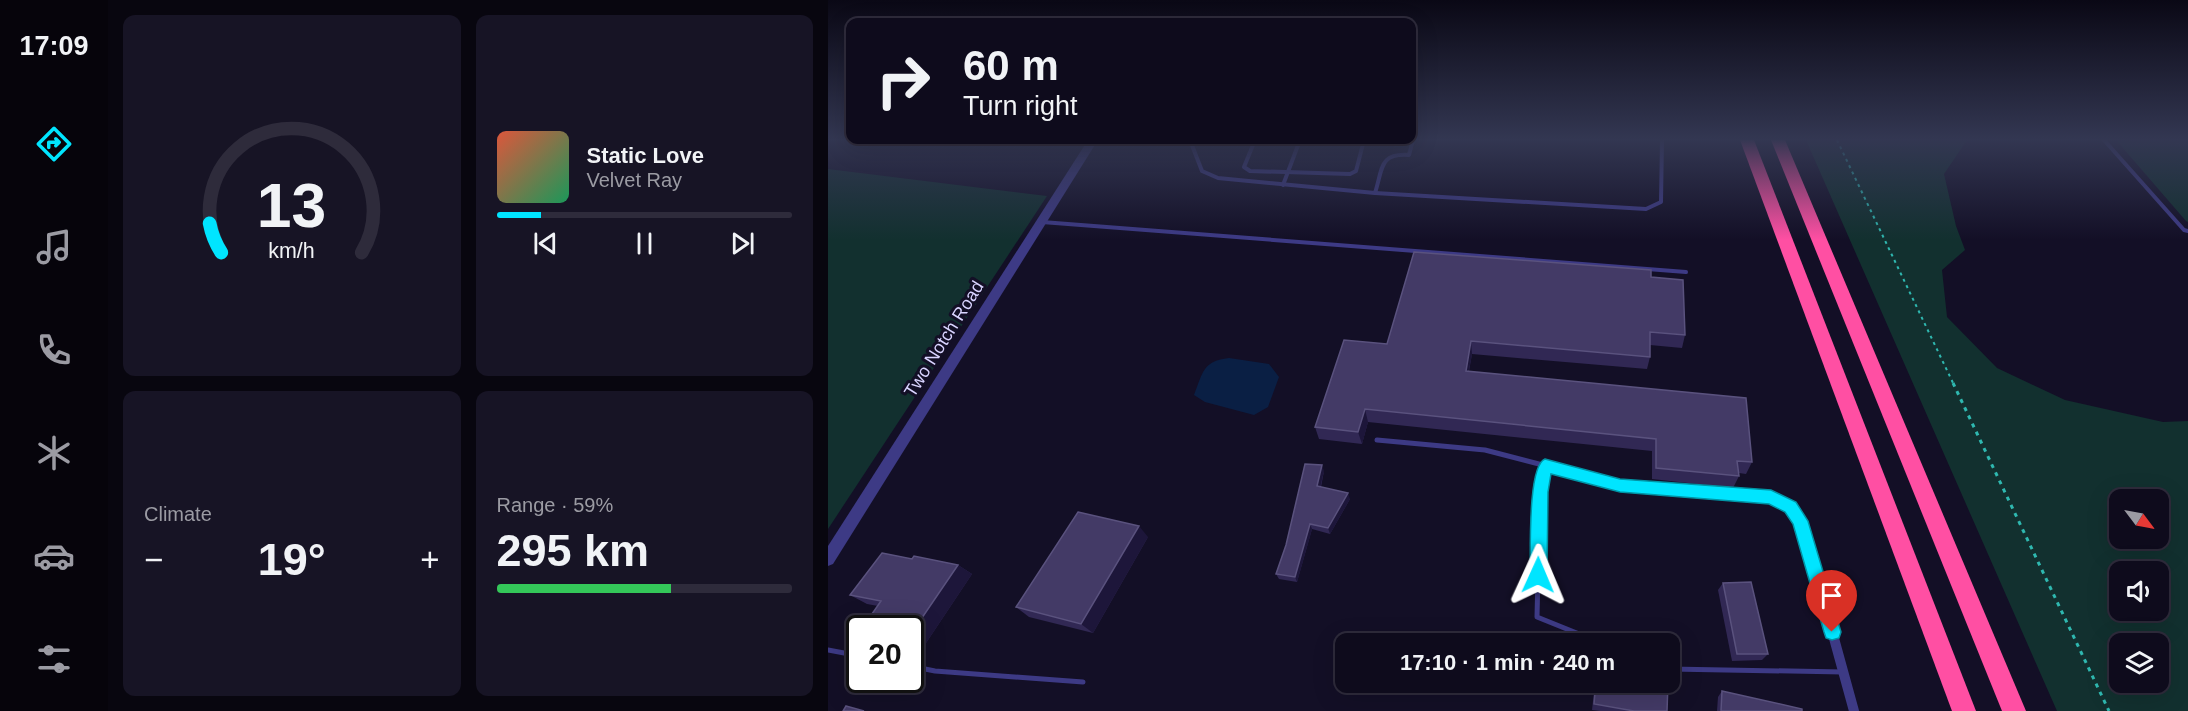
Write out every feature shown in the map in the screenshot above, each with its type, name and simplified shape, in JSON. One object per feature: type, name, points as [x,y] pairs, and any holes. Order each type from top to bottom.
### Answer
[{"type":"highway","points":[[1760,173],[1964,711]]},
{"type":"highway","points":[[1792,173],[2014,711]]},
{"type":"street","name":"Two Notch Road","points":[[828,559],[1071,173]]},
{"type":"street","points":[[1810,551],[1854,711]]},
{"type":"lane","points":[[1207,173],[1218,178],[1375,193],[1636,210],[1655,207],[1660,202],[1662,173]]},
{"type":"lane","points":[[1283,185],[1288,173]]},
{"type":"lane","points":[[1375,193],[1381,173]]},
{"type":"lane","points":[[2133,173],[2184,230],[2188,231]]},
{"type":"lane","points":[[1039,222],[1686,272]]},
{"type":"lane","points":[[1377,440],[1485,450],[1620,485],[1775,498],[1784,502],[1797,514],[1810,551]]},
{"type":"lane","points":[[1545,466],[1540,492],[1537,617],[1577,633]]},
{"type":"lane","points":[[828,650],[846,653]]},
{"type":"lane","points":[[924,669],[1083,682]]},
{"type":"lane","points":[[1680,669],[1843,672]]},
{"type":"path","points":[[1854,173],[2109,711]]},
{"type":"green space","points":[[828,173],[862,173],[1047,196],[828,529]]},
{"type":"green space","points":[[1821,173],[1945,173],[1956,226],[1965,250],[1942,270],[1947,317],[1997,368],[2065,400],[2163,422],[2188,421],[2188,711],[2057,711]]},
{"type":"green space","points":[[2145,173],[2188,173],[2188,222]]},
{"type":"water","points":[[1229,358],[1269,364],[1279,377],[1268,407],[1254,415],[1205,402],[1194,395],[1205,369],[1214,362]]},
{"type":"building","points":[[1414,252],[1651,270],[1651,277],[1683,280],[1685,335],[1650,332],[1650,357],[1471,341],[1466,371],[1746,398],[1752,462],[1737,461],[1739,476],[1656,468],[1656,439],[1365,409],[1358,432],[1315,427],[1344,340],[1387,344]]},
{"type":"building","points":[[1305,464],[1322,465],[1317,486],[1348,493],[1328,528],[1310,524],[1295,577],[1276,574],[1286,545]]},
{"type":"building","points":[[1078,512],[1139,526],[1081,624],[1016,607]]},
{"type":"building","points":[[882,553],[912,559],[914,556],[958,565],[924,615],[871,615],[881,601],[850,595]]},
{"type":"building","points":[[1751,582],[1768,654],[1737,654],[1723,583]]},
{"type":"building","points":[[1722,691],[1802,709],[1802,711],[1721,711]]},
{"type":"building","points":[[1595,693],[1668,693],[1667,711],[1634,711],[1594,704]]},
{"type":"building","points":[[846,706],[864,711],[843,711]]},
{"type":"route","points":[[1538,575],[1540,492],[1545,466],[1620,485],[1740,497],[1771,497],[1784,502],[1797,514],[1806,536],[1832,632]]}]
